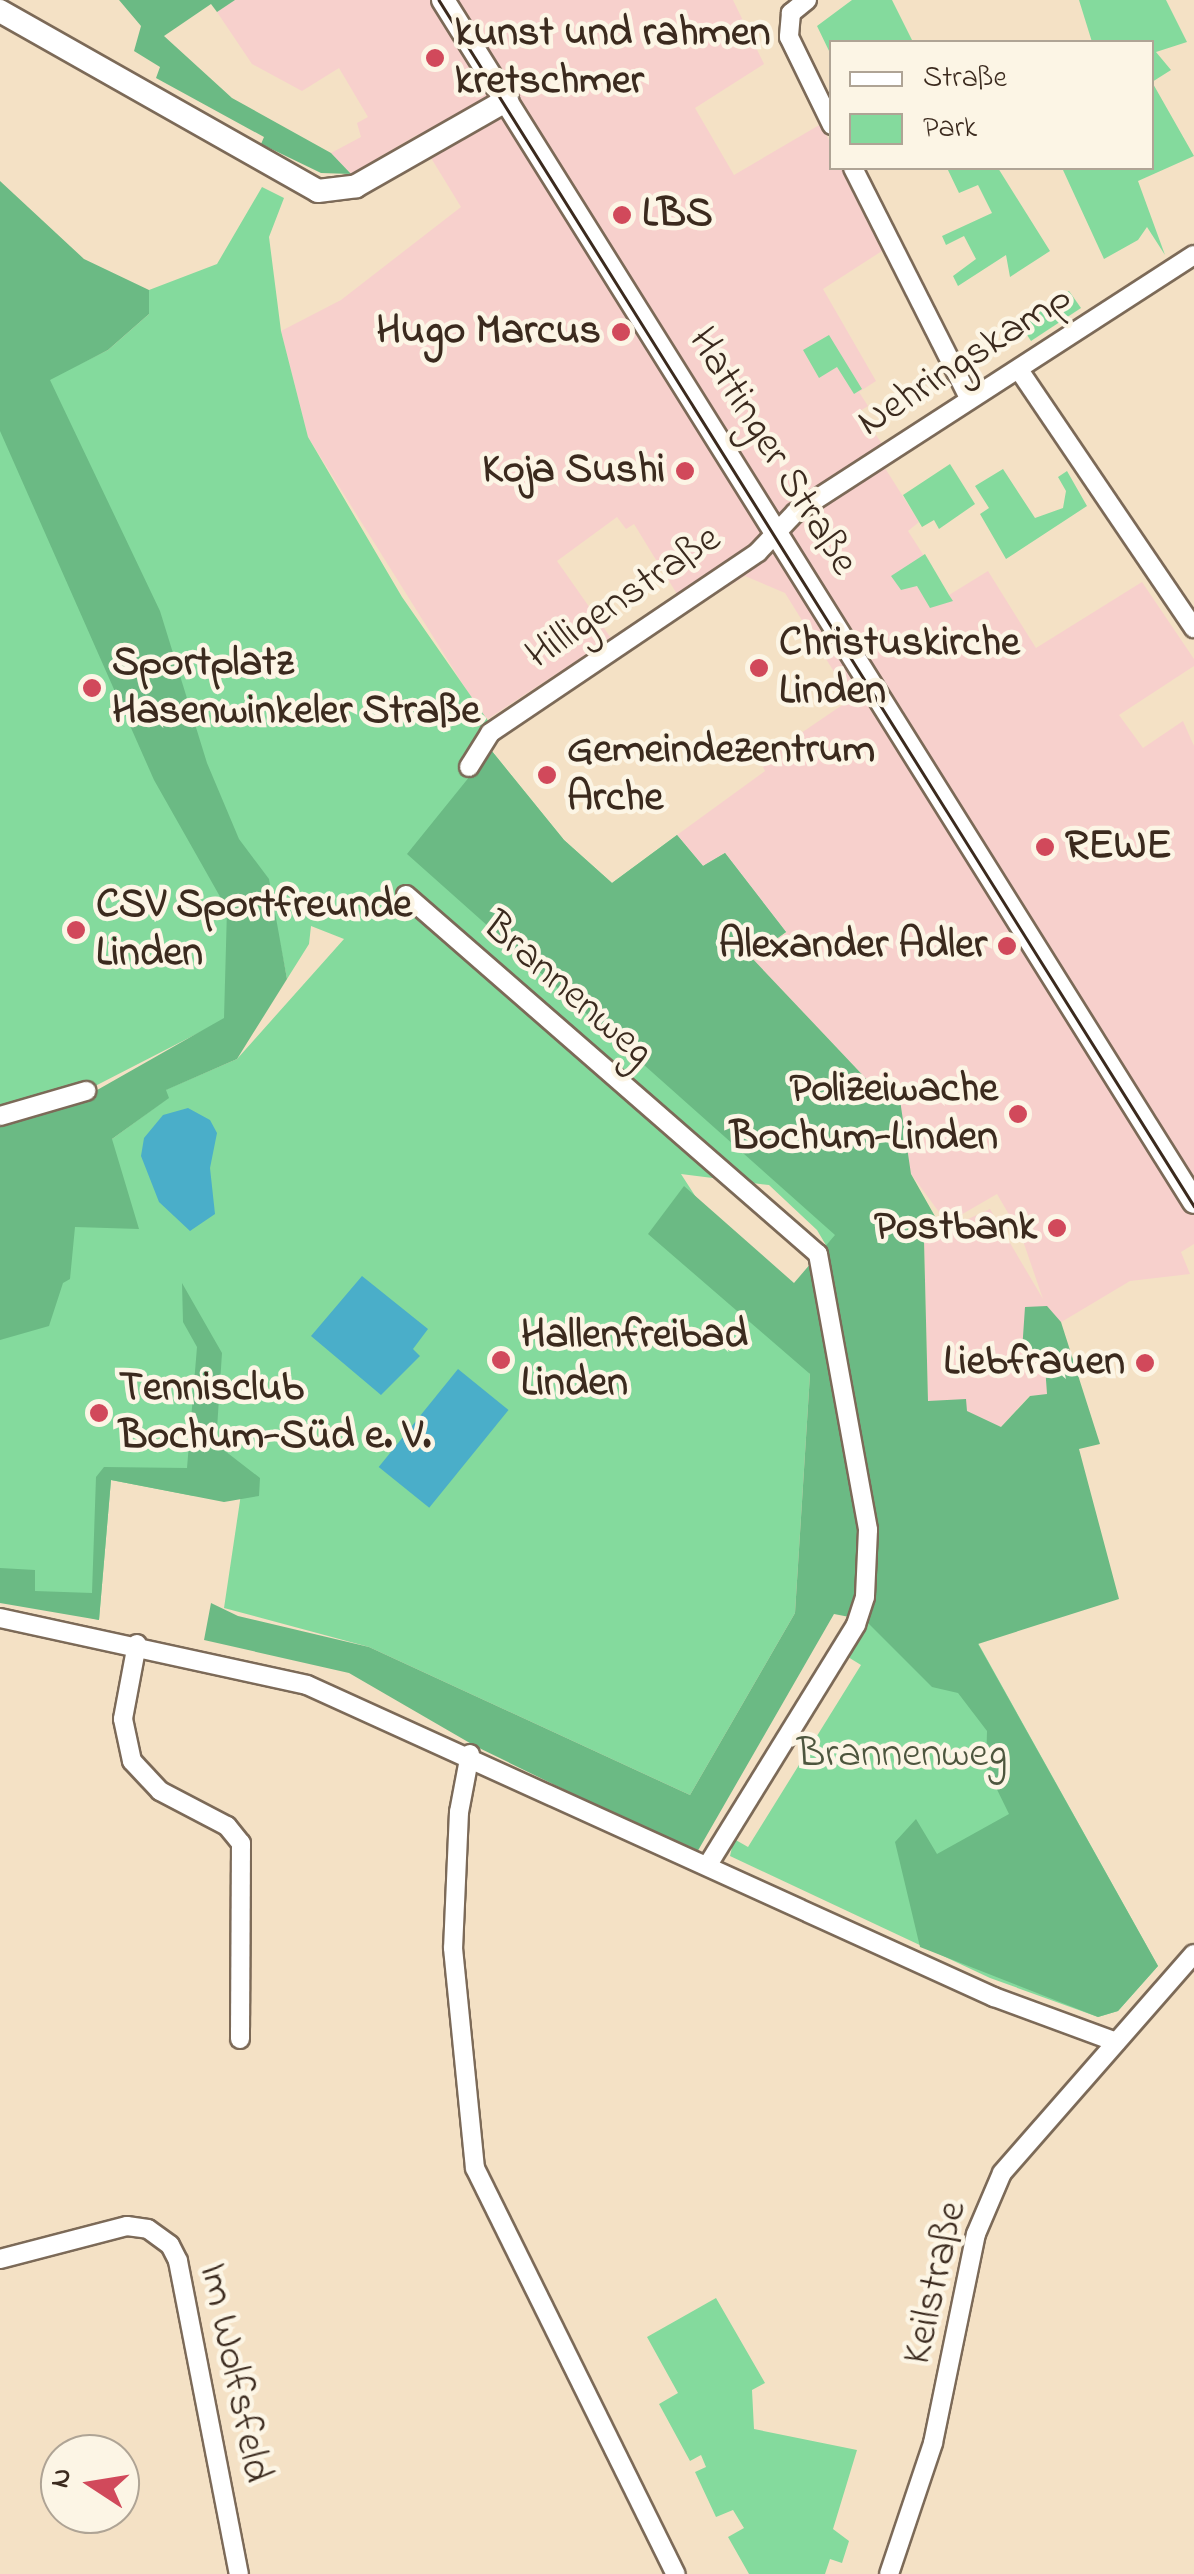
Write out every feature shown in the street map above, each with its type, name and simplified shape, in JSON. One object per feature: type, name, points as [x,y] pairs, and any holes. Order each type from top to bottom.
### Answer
[{"type":"street","name":"Hattinger Straße","points":[[443,0],[778,530],[1194,1202]]},
{"type":"street","points":[[808,0],[791,13],[789,37],[829,119]]},
{"type":"street","points":[[0,11],[318,191],[356,186],[507,100]]},
{"type":"street","points":[[854,170],[969,398]]},
{"type":"street","name":"Nehringskamp","points":[[778,530],[969,398],[1019,370],[1194,255]]},
{"type":"street","points":[[1019,370],[1194,628]]},
{"type":"street","name":"Hilligenstraße","points":[[469,767],[490,733],[758,552],[778,530]]},
{"type":"street","name":"Brannenweg","points":[[406,895],[818,1254],[868,1530],[865,1597],[856,1625],[707,1866]]},
{"type":"street","points":[[0,1116],[86,1091]]},
{"type":"street","points":[[0,1618],[290,1679],[470,1754],[994,1997],[1116,2042]]},
{"type":"street","points":[[136,1644],[123,1719],[132,1761],[160,1791],[227,1826],[241,1844],[240,2039]]},
{"type":"street","points":[[470,1754],[459,1812],[453,1948],[475,2168],[676,2574]]},
{"type":"street","name":"Keilstraße","points":[[889,2574],[933,2443],[979,2222],[1002,2173],[1194,1954]]},
{"type":"street","name":"Im Wolfsfeld","points":[[0,2259],[127,2226],[146,2228],[170,2245],[178,2261],[240,2574]]},
{"type":"shaded area","points":[[235,0],[733,0],[764,64],[695,108],[734,175],[821,124],[829,140],[829,170],[845,170],[885,249],[823,289],[876,381],[859,392],[868,406],[860,411],[882,444],[873,449],[919,522],[908,531],[949,595],[988,571],[1036,648],[1142,582],[1194,659],[1194,666],[1119,715],[1143,748],[1183,721],[1194,746],[1194,1244],[1181,1252],[1190,1274],[1130,1281],[1058,1324],[1026,1332],[1024,1353],[1044,1352],[1047,1395],[1029,1396],[1001,1427],[928,1401],[924,1239],[990,1209],[1043,1299],[1021,1235],[997,1194],[947,1223],[911,1174],[900,1101],[891,1105],[750,956],[786,933],[724,853],[703,867],[677,835],[765,771],[760,761],[851,699],[785,593],[745,576],[688,612],[634,524],[626,529],[617,517],[557,561],[611,638],[488,719],[479,710],[308,437],[281,331],[341,300],[461,207],[417,135],[351,174],[331,153],[361,137],[357,123],[368,117],[339,68],[302,91],[252,64],[217,12]]},
{"type":"green space","points":[[119,0],[235,0],[217,12],[211,4],[164,36],[232,98],[331,153],[351,174],[321,173],[261,144],[264,137],[156,78],[160,67],[134,51],[141,26]]},
{"type":"green space","points":[[852,0],[892,0],[912,40],[829,40],[829,51],[817,26]]},
{"type":"green space","points":[[1079,0],[1166,0],[1187,42],[1156,52],[1171,70],[1154,81],[1154,40],[1091,40]]},
{"type":"green space","points":[[1154,86],[1194,156],[1138,181],[1165,255],[1147,227],[1138,240],[1104,259],[1063,170],[1154,170]]},
{"type":"green space","points":[[948,170],[999,170],[1050,251],[1010,277],[1006,255],[958,286],[953,276],[976,259],[964,236],[946,245],[942,236],[992,213],[978,185],[959,193]]},
{"type":"green space","points":[[0,181],[84,259],[149,290],[149,314],[108,350],[50,380],[160,611],[207,763],[239,839],[269,879],[287,979],[237,1059],[166,1090],[169,1098],[112,1139],[139,1229],[75,1227],[70,1279],[63,1283],[49,1326],[0,1340],[0,1123],[76,1102],[224,1018],[227,909],[154,780],[0,431]]},
{"type":"green space","points":[[262,187],[284,198],[269,237],[281,331],[308,437],[402,597],[491,725],[491,750],[564,840],[612,883],[677,835],[703,866],[725,853],[786,932],[751,957],[916,1374],[978,1643],[1158,1966],[1118,2011],[1098,2017],[990,1978],[730,1856],[734,1839],[748,1847],[861,1665],[848,1657],[865,1620],[840,1269],[817,1230],[769,1185],[681,1174],[810,1374],[795,1613],[690,1795],[369,1647],[224,1608],[241,1494],[194,1496],[111,1480],[99,1620],[0,1595],[0,1268],[112,1139],[168,1098],[165,1090],[237,1059],[344,939],[311,926],[309,944],[287,979],[267,878],[249,1007],[64,1102],[0,1122],[0,286],[49,379],[108,350],[149,314],[149,290],[217,264]]},
{"type":"green space","points":[[1069,291],[1081,308],[1031,341],[1018,321]]},
{"type":"green space","points":[[829,335],[862,389],[854,394],[837,367],[819,378],[803,350]]},
{"type":"green space","points":[[950,464],[975,504],[939,529],[934,520],[922,527],[903,495]]},
{"type":"green space","points":[[1003,469],[1035,518],[1063,508],[1066,491],[1058,477],[1067,471],[1087,506],[1006,559],[980,514],[989,508],[975,486]]},
{"type":"green space","points":[[925,554],[953,601],[930,608],[917,586],[901,590],[891,576]]},
{"type":"green space","points":[[491,750],[564,840],[612,883],[677,835],[703,866],[725,853],[786,932],[751,957],[890,1104],[900,1100],[911,1174],[945,1234],[924,1240],[928,1401],[966,1399],[967,1411],[1001,1427],[1030,1396],[1047,1394],[1044,1352],[1022,1351],[1025,1307],[1047,1306],[1061,1322],[1100,1444],[1079,1449],[1119,1599],[978,1644],[1158,1966],[1118,2011],[1098,2017],[920,1947],[895,1842],[916,1819],[937,1854],[1009,1814],[986,1767],[987,1731],[958,1693],[932,1687],[865,1620],[834,1614],[696,1854],[475,1746],[349,1673],[204,1640],[211,1603],[238,1616],[369,1647],[690,1795],[795,1613],[810,1374],[648,1234],[684,1186],[794,1283],[835,1235],[407,854]]},
{"type":"green space","points":[[182,1283],[222,1353],[216,1444],[260,1478],[259,1496],[224,1502],[111,1480],[99,1620],[0,1603],[0,1568],[35,1570],[35,1591],[92,1593],[96,1477],[104,1467],[187,1468],[197,1347],[183,1322]]},
{"type":"green space","points":[[716,2298],[765,2383],[752,2390],[754,2429],[857,2450],[833,2529],[849,2541],[842,2563],[830,2559],[825,2574],[749,2574],[728,2537],[744,2528],[733,2510],[716,2517],[695,2472],[706,2467],[701,2455],[690,2461],[659,2404],[678,2393],[647,2337]]},
{"type":"water","points":[[188,1108],[210,1120],[217,1133],[210,1168],[215,1214],[190,1231],[159,1202],[141,1156],[144,1138],[163,1115]]},
{"type":"water","points":[[362,1276],[428,1329],[413,1349],[420,1356],[381,1395],[311,1336]]},
{"type":"water","points":[[458,1369],[509,1410],[429,1508],[379,1467]]},
{"type":"tram line","points":[[439,0],[1194,1206]]},
{"type":"place","name":"kunst und rahmen kretschmer","points":[[435,58]]},
{"type":"place","name":"LBS","points":[[622,215]]},
{"type":"place","name":"Hugo Marcus","points":[[621,332]]},
{"type":"place","name":"Koja Sushi","points":[[685,471]]},
{"type":"place","name":"Christuskirche Linden","points":[[759,668]]},
{"type":"place","name":"Sportplatz Hasenwinkeler Straße","points":[[92,688]]},
{"type":"place","name":"Gemeindezentrum Arche","points":[[547,775]]},
{"type":"place","name":"REWE","points":[[1045,847]]},
{"type":"place","name":"CSV Sportfreunde Linden","points":[[76,930]]},
{"type":"place","name":"Alexander Adler","points":[[1007,946]]},
{"type":"place","name":"Polizeiwache Bochum-Linden","points":[[1018,1114]]},
{"type":"place","name":"Postbank","points":[[1057,1228]]},
{"type":"place","name":"Hallenfreibad Linden","points":[[501,1360]]},
{"type":"place","name":"Liebfrauen","points":[[1145,1363]]},
{"type":"place","name":"Tennisclub Bochum-Süd e. V.","points":[[99,1413]]}]
